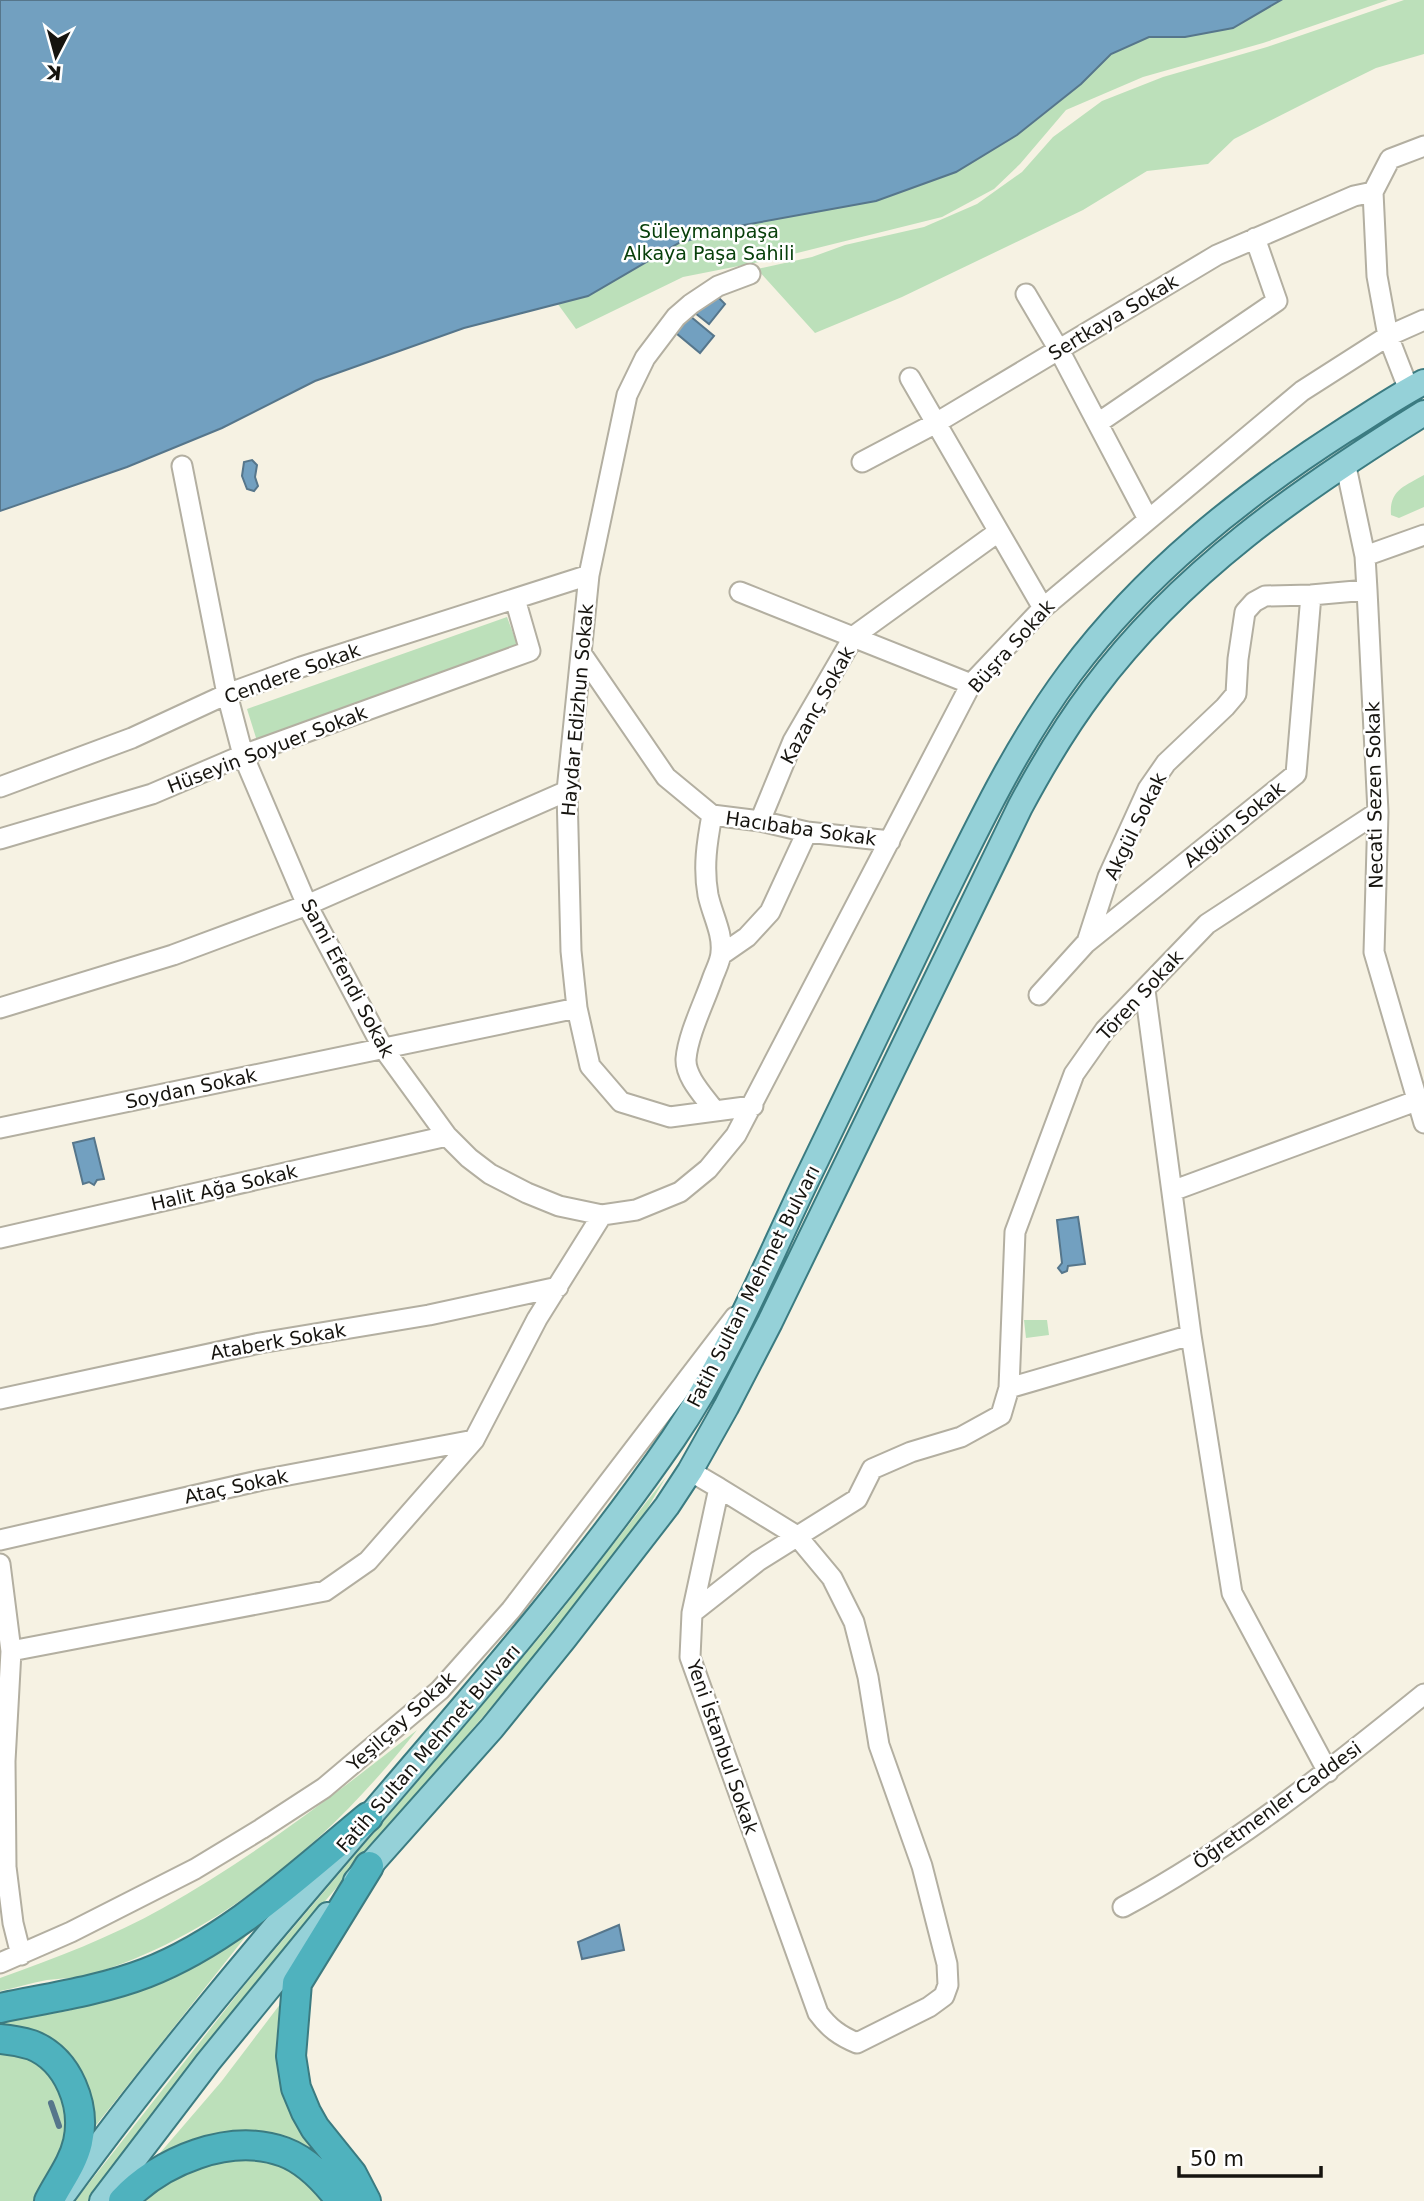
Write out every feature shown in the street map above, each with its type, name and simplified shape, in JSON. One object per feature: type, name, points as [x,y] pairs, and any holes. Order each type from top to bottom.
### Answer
[{"type":"highway","points":[[0,2008],[115,1983],[169,1963],[239,1922],[368,1817]]},
{"type":"highway","points":[[366,2201],[352,2174],[315,2128],[306,2112],[296,2088],[291,2056],[297,1983],[369,1866]]},
{"type":"highway","points":[[0,2039],[33,2046],[48,2054],[59,2065],[75,2092],[81,2125],[78,2143],[72,2162],[48,2201]]},
{"type":"highway","points":[[123,2201],[153,2174],[203,2153],[234,2146],[262,2146],[285,2153],[307,2165],[341,2201]]},
{"type":"main road","name":"Fatih Sultan Mehmet Bulvarı","points":[[59,2201],[108,2132],[178,2044],[520,1640],[601,1540],[677,1433],[753,1294],[988,805],[1033,726],[1069,674],[1099,635],[1140,592],[1211,526],[1308,454],[1416,386]]},
{"type":"main road","name":"Fatih Sultan Mehmet Bulvarı","points":[[102,2201],[208,2062],[369,1866],[492,1728],[564,1639],[667,1506],[690,1471],[770,1322],[1020,807],[1056,742],[1093,689],[1137,636],[1180,591],[1227,549],[1345,462],[1424,413]]},
{"type":"street","points":[[1416,386],[1388,336],[1377,276],[1373,192],[1390,159],[1424,146]]},
{"type":"street","name":"Sertkaya Sokak","points":[[862,462],[936,423],[1217,255],[1353,196],[1373,192]]},
{"type":"street","points":[[1098,424],[1277,300],[1255,238]]},
{"type":"street","name":"Haydar Edizhun Sokak","points":[[750,274],[718,286],[676,317],[645,358],[626,395],[590,575],[567,791],[571,951],[577,1008],[590,1066],[621,1102],[670,1117],[753,1106]]},
{"type":"street","points":[[1026,295],[1059,350],[1147,519]]},
{"type":"street","name":"Büşra Sokak","points":[[753,1106],[971,684],[1042,608],[1302,391],[1388,336],[1424,320]]},
{"type":"street","points":[[910,378],[1042,608]]},
{"type":"street","name":"Necati Sezen Sokak","points":[[1345,462],[1365,556],[1378,812],[1374,952],[1424,1123]]},
{"type":"street","name":"Sami Efendi Sokak","points":[[182,466],[227,694],[243,755],[307,905],[383,1048],[447,1136],[490,1174],[527,1193],[559,1206],[603,1215],[636,1210],[680,1192],[709,1169],[736,1135],[753,1106]]},
{"type":"street","name":"Kazanç Sokak","points":[[760,821],[793,741],[854,636],[998,532]]},
{"type":"street","points":[[1365,556],[1424,535]]},
{"type":"street","name":"Cendere Sokak","points":[[0,787],[132,738],[227,694],[301,667],[590,575]]},
{"type":"street","name":"Akgül Sokak","points":[[1086,943],[1108,877],[1148,789],[1166,763],[1236,694],[1245,612],[1254,602],[1265,596],[1367,590]]},
{"type":"street","points":[[740,592],[971,684]]},
{"type":"street","name":"Akgün Sokak","points":[[1039,995],[1086,943],[1296,774],[1311,595]]},
{"type":"street","name":"Hüseyin Soyuer Sokak","points":[[0,839],[152,794],[243,755],[530,650],[515,599]]},
{"type":"street","name":"Hacıbaba Sokak","points":[[581,653],[666,777],[712,815],[760,821],[807,832],[890,841]]},
{"type":"street","points":[[0,1008],[173,955],[307,905],[567,791]]},
{"type":"street","name":"Tören Sokak","points":[[1009,1388],[1014,1232],[1074,1074],[1105,1030],[1207,924],[1378,812]]},
{"type":"street","points":[[712,815],[705,851],[706,881],[714,920],[722,939],[721,956],[686,1061],[698,1088],[715,1110]]},
{"type":"street","points":[[721,956],[747,937],[770,912],[807,832]]},
{"type":"street","points":[[1145,990],[1191,1335],[1232,1593],[1328,1772]]},
{"type":"street","name":"Soydan Sokak","points":[[0,1128],[577,1008]]},
{"type":"street","points":[[1172,1191],[1416,1101]]},
{"type":"street","name":"Halit Ağa Sokak","points":[[0,1238],[447,1136]]},
{"type":"street","points":[[10,1651],[326,1591],[368,1561],[474,1440],[537,1319],[603,1215]]},
{"type":"street","name":"Ataberk Sokak","points":[[0,1399],[260,1343],[429,1315],[558,1287]]},
{"type":"street","name":"Yeşilçay Sokak","points":[[0,1963],[195,1869],[272,1822],[324,1788],[440,1690],[511,1610],[753,1294]]},
{"type":"street","points":[[692,1613],[758,1561],[857,1499],[872,1469],[911,1452],[961,1437],[1001,1415],[1009,1388],[1191,1335]]},
{"type":"street","name":"Ataç Sokak","points":[[0,1540],[261,1480],[474,1440]]},
{"type":"street","points":[[690,1471],[797,1536]]},
{"type":"street","name":"Yeni İstanbul Sokak","points":[[719,1488],[692,1613],[690,1657],[818,2013],[826,2025],[840,2036],[858,2043],[929,2007],[944,1996],[948,1985],[947,1964],[922,1866],[880,1745],[868,1676],[854,1622],[832,1578],[797,1536]]},
{"type":"street","points":[[0,1564],[10,1651],[5,1761],[6,1867],[13,1923],[21,1955]]},
{"type":"street","name":"Öğretmenler Caddesi","points":[[1123,1908],[1167,1884],[1328,1772],[1424,1694]]},
{"type":"green space","name":"Süleymanpaşa Alkaya Paşa Sahili","points":[[1220,0],[1388,0],[1263,43],[1143,77],[1066,110],[1020,164],[994,189],[942,217],[769,260],[683,277],[576,329],[552,296]]},
{"type":"green space","points":[[1404,0],[1424,0],[1424,54],[1376,68],[1234,139],[1208,164],[1147,171],[1083,210],[902,297],[815,333],[757,269],[924,227],[977,204],[1022,172],[1053,137],[1102,101],[1163,77],[1267,47]]},
{"type":"green space","points":[[1424,475],[1424,507],[1399,518],[1391,515],[1396,494]]},
{"type":"green space","points":[[507,617],[519,649],[257,741],[247,709]]},
{"type":"green space","points":[[1024,1320],[1047,1320],[1049,1335],[1026,1338]]},
{"type":"green space","points":[[666,1477],[634,1531],[557,1630],[249,1990],[89,2201],[75,2201],[244,1986],[551,1624]]},
{"type":"green space","points":[[417,1730],[349,1808],[311,1844],[271,1878],[229,1908],[185,1935],[138,1957],[84,1976],[47,1980],[0,1991],[0,1978],[104,1938],[144,1919],[229,1868],[356,1778]]},
{"type":"green space","points":[[254,1926],[93,2129],[87,2092],[72,2059],[48,2039],[0,2026],[0,2021],[68,2011],[142,1989]]},
{"type":"green space","points":[[281,2003],[276,2048],[281,2085],[294,2120],[317,2159],[204,2138],[160,2153],[221,2082]]},
{"type":"green space","points":[[0,2050],[25,2053],[58,2079],[72,2120],[53,2172],[33,2201],[0,2201]]},
{"type":"green space","points":[[234,2156],[270,2160],[299,2169],[327,2201],[136,2201],[167,2178]]},
{"type":"water","points":[[0,0],[1281,0],[1233,28],[1185,37],[1149,37],[1111,54],[1081,84],[1017,135],[956,172],[876,201],[739,226],[679,243],[588,296],[464,328],[315,381],[222,428],[127,467],[0,511]]},
{"type":"water","points":[[715,294],[725,304],[709,324],[695,313]]},
{"type":"water","points":[[690,316],[714,336],[700,353],[676,333]]},
{"type":"water","points":[[252,460],[257,465],[255,477],[258,486],[254,491],[247,489],[242,476],[244,462]]},
{"type":"water","points":[[94,1138],[104,1179],[97,1180],[94,1185],[89,1182],[83,1184],[73,1143]]},
{"type":"water","points":[[1078,1217],[1085,1264],[1068,1266],[1067,1271],[1062,1273],[1058,1268],[1062,1263],[1057,1220]]},
{"type":"water","points":[[619,1925],[624,1950],[582,1959],[578,1942]]},
{"type":"waterway","points":[[51,2103],[59,2126]]}]
